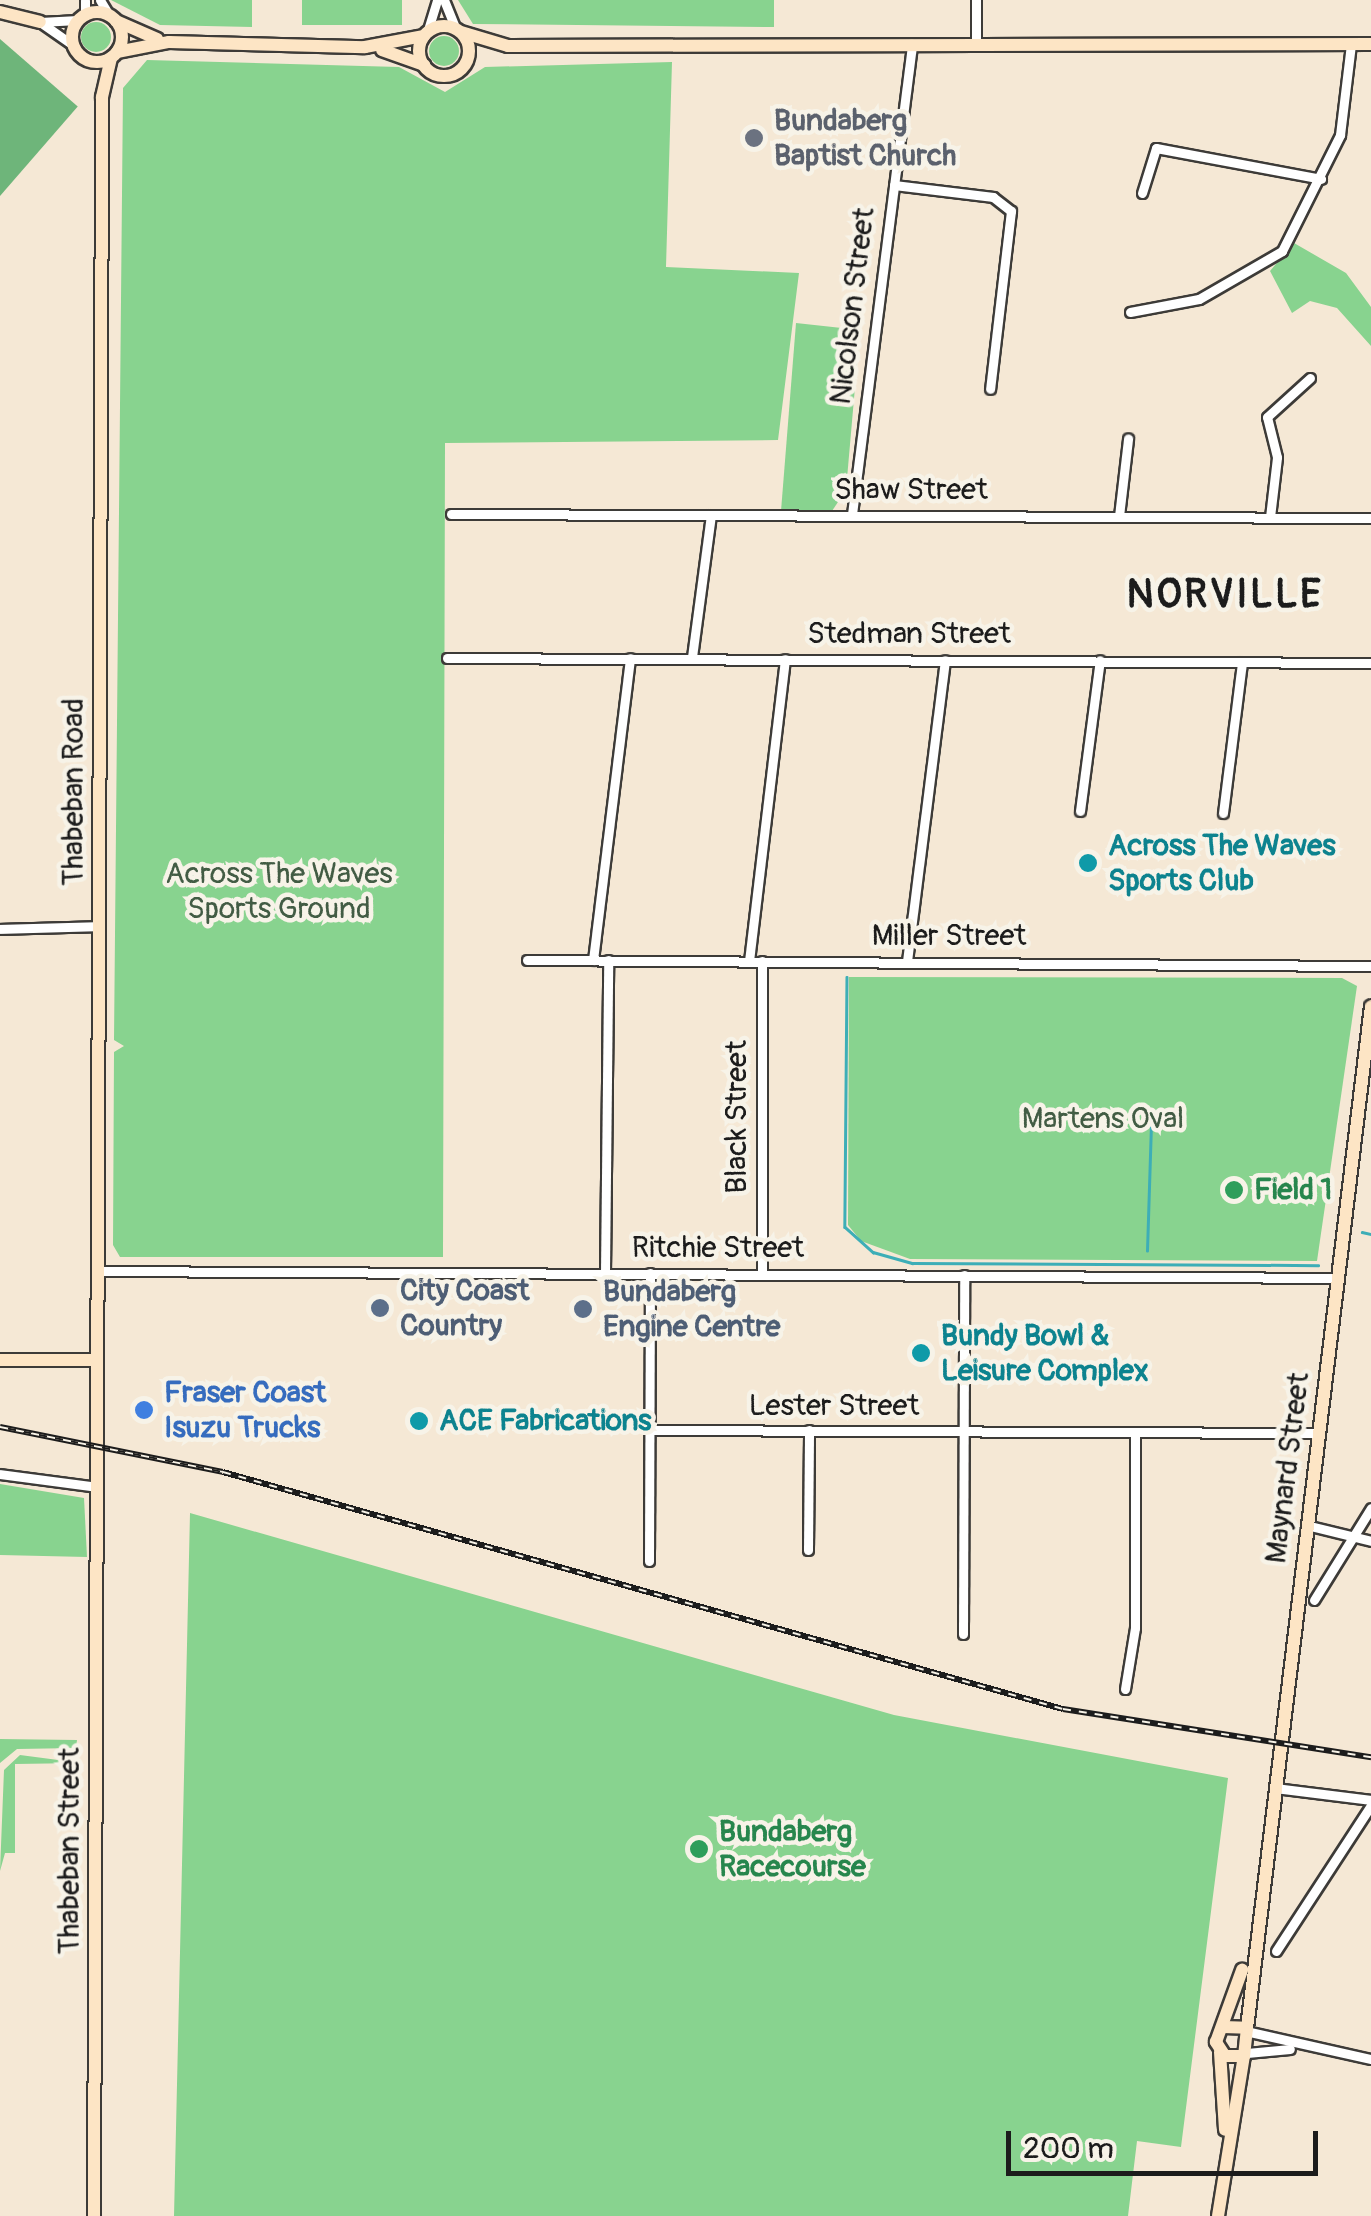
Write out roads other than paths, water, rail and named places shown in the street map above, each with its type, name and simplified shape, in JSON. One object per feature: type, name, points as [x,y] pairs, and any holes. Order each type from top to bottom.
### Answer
[{"type":"street","points":[[100,0],[113,18]]},
{"type":"street","points":[[440,0],[459,31],[464,65]]},
{"type":"street","points":[[426,66],[426,34],[440,0]]},
{"type":"street","points":[[976,0],[976,46]]},
{"type":"street","points":[[0,12],[40,22],[72,44],[88,61],[169,42],[364,47],[459,31],[508,46],[1371,44]]},
{"type":"street","points":[[72,44],[83,12]]},
{"type":"street","points":[[40,22],[83,12],[113,18],[169,42]]},
{"type":"street","name":"Thabeban Road","points":[[97,1487],[102,97],[114,55],[113,18]]},
{"type":"street","name":"Nicolson Street","points":[[852,514],[912,44]]},
{"type":"street","points":[[1130,312],[1199,300],[1266,266],[1321,180],[1346,118],[1351,44]]},
{"type":"street","points":[[364,47],[426,66],[442,75],[508,46]]},
{"type":"street","name":"Thabeban Road","points":[[88,61],[102,97]]},
{"type":"street","points":[[1142,193],[1156,148],[1321,180]]},
{"type":"street","points":[[894,185],[993,198],[1011,211],[990,389]]},
{"type":"street","points":[[1270,517],[1277,457],[1268,417],[1310,378]]},
{"type":"street","points":[[1119,516],[1128,439]]},
{"type":"street","name":"Shaw Street","points":[[450,514],[1371,518]]},
{"type":"street","points":[[692,657],[710,515]]},
{"type":"street","name":"Stedman Street","points":[[447,658],[1371,663]]},
{"type":"street","points":[[593,960],[630,658]]},
{"type":"street","points":[[749,961],[785,659]]},
{"type":"street","points":[[907,961],[945,660]]},
{"type":"street","points":[[1080,811],[1100,660]]},
{"type":"street","points":[[1223,814],[1242,662]]},
{"type":"street","points":[[0,929],[99,926]]},
{"type":"street","name":"Miller Street","points":[[527,960],[1371,966]]},
{"type":"street","points":[[605,1272],[608,960]]},
{"type":"street","name":"Black Street","points":[[762,960],[762,1273]]},
{"type":"street","name":"Maynard Street","points":[[1246,2054],[1253,1936],[1371,1006]]},
{"type":"street","name":"Ritchie Street","points":[[98,1271],[1337,1278]]},
{"type":"street","points":[[649,1560],[650,1273]]},
{"type":"street","points":[[963,1634],[964,1275]]},
{"type":"street","points":[[0,1360],[97,1360]]},
{"type":"street","name":"Lester Street","points":[[650,1430],[1317,1432]]},
{"type":"street","points":[[808,1550],[809,1430]]},
{"type":"street","points":[[1125,1689],[1135,1628],[1135,1432]]},
{"type":"street","points":[[0,1474],[97,1487]]},
{"type":"street","name":"Thabeban Street","points":[[94,2216],[97,1487]]},
{"type":"street","points":[[1314,1600],[1371,1508]]},
{"type":"street","points":[[1306,1525],[1355,1533],[1371,1541]]},
{"type":"street","points":[[1273,1787],[1371,1802],[1276,1950]]},
{"type":"street","name":"Maynard Street","points":[[1220,2052],[1223,2027],[1253,1936]]},
{"type":"street","points":[[1223,2027],[1249,2030],[1303,2049],[1371,2059]]},
{"type":"street","points":[[1226,2153],[1220,2052],[1303,2049]]},
{"type":"street","points":[[1218,2216],[1246,2054]]},
{"type":"waterway","points":[[847,977],[845,1227],[873,1252],[912,1263],[1318,1265]]},
{"type":"waterway","points":[[1147,1251],[1151,1127]]},
{"type":"waterway","points":[[1362,1232],[1371,1234]]},
{"type":"railway","points":[[0,1427],[223,1472],[1063,1709],[1371,1757]]},
{"type":"place","name":"Bundaberg Baptist Church","points":[[754,138]]},
{"type":"place","name":"Across The Waves Sports Club","points":[[1088,863]]},
{"type":"place","name":"Field 1","points":[[1234,1190]]},
{"type":"place","name":"City Coast Country","points":[[380,1308]]},
{"type":"place","name":"Bundaberg Engine Centre","points":[[583,1309]]},
{"type":"place","name":"Bundy Bowl & Leisure Complex","points":[[921,1353]]},
{"type":"place","name":"Fraser Coast Isuzu Trucks","points":[[144,1410]]},
{"type":"place","name":"ACE Fabrications","points":[[419,1421]]},
{"type":"place","name":"Bundaberg Racecourse","points":[[699,1849]]},
{"type":"district","name":"NORVILLE","points":[[1225,595]]},
{"type":"park label","name":"Across The Waves Sports Ground","points":[[279,891]]},
{"type":"park label","name":"Martens Oval","points":[[1103,1119]]}]
